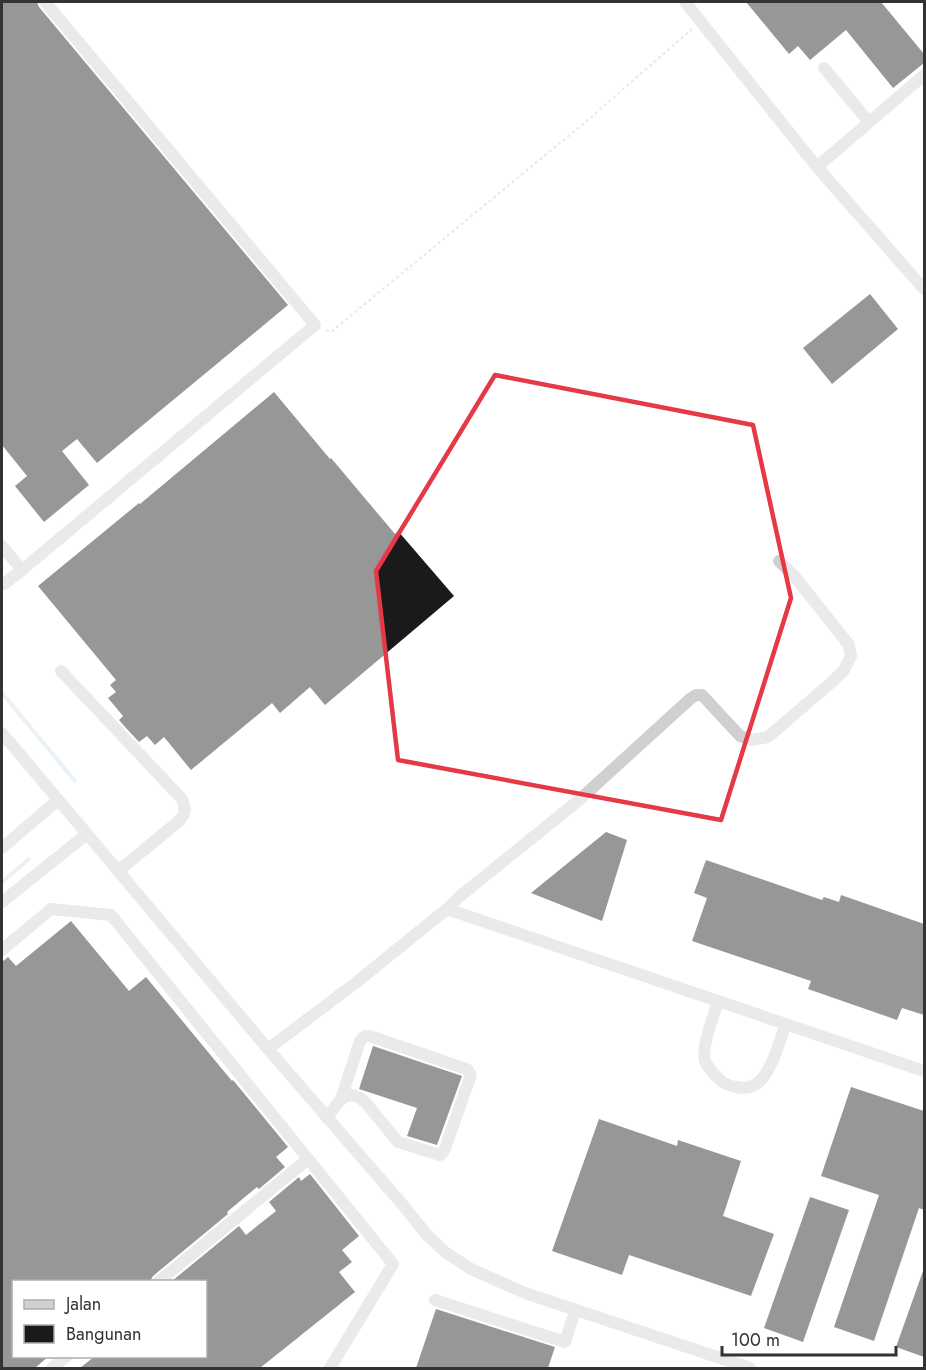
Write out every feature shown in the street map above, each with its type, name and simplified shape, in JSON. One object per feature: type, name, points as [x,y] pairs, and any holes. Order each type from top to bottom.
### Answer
[{"type":"street","points":[[2,583],[4,584],[22,570],[315,325],[45,2]]},
{"type":"street","points":[[685,2],[816,167],[924,289]]},
{"type":"street","points":[[824,68],[869,122]]},
{"type":"street","points":[[816,167],[924,75]]},
{"type":"street","points":[[2,546],[22,570]]},
{"type":"street","points":[[268,1049],[358,981],[578,801],[696,695],[702,695],[740,736],[752,740],[768,736],[833,681],[844,670],[851,656],[849,645],[795,577],[779,561]]},
{"type":"street","points":[[61,670],[182,799],[186,808],[178,822],[118,871]]},
{"type":"street","points":[[2,733],[268,1049],[427,1235],[445,1252],[471,1269],[525,1293],[748,1368]]},
{"type":"street","points":[[2,848],[58,800]]},
{"type":"street","points":[[2,902],[87,834]]},
{"type":"street","points":[[2,950],[51,909],[111,915],[393,1264],[330,1368]]},
{"type":"street","points":[[447,909],[924,1071]]},
{"type":"street","points":[[718,1001],[706,1042],[705,1061],[711,1072],[731,1087],[745,1089],[753,1087],[760,1081],[771,1064],[786,1024]]},
{"type":"street","points":[[327,1118],[341,1099],[360,1041],[365,1036],[370,1035],[466,1069],[471,1075],[444,1151],[440,1155],[398,1142],[361,1098],[347,1095],[341,1099]]},
{"type":"street","points":[[159,1280],[308,1159]]},
{"type":"street","points":[[435,1300],[566,1342],[575,1311]]},
{"type":"street","points":[[52,1368],[64,1358]]},
{"type":"path","points":[[315,325],[331,332],[589,119],[701,22]]},
{"type":"highlighted area","points":[[495,375],[753,425],[791,598],[721,820],[398,760],[376,571]]},
{"type":"building","points":[[2,2],[37,2],[288,305],[97,463],[77,439],[62,451],[89,485],[44,522],[15,486],[27,476],[2,445]]},
{"type":"building","points":[[746,2],[881,2],[924,54],[924,63],[893,88],[846,30],[810,60],[798,46],[789,54]]},
{"type":"building","points":[[870,294],[898,329],[832,384],[803,348]]},
{"type":"building","points":[[274,392],[395,534],[398,531],[454,596],[325,705],[310,687],[280,713],[272,703],[191,770],[164,737],[155,745],[147,736],[139,742],[119,720],[123,716],[108,698],[116,692],[110,685],[116,680],[38,586]]},
{"type":"building","points":[[606,832],[627,840],[602,921],[531,893]]},
{"type":"building","points":[[706,860],[822,900],[824,897],[839,902],[841,895],[924,924],[924,1015],[902,1008],[897,1020],[808,989],[811,981],[692,941],[707,898],[694,893]]},
{"type":"building","points":[[71,921],[129,991],[146,977],[288,1147],[276,1157],[285,1167],[227,1212],[228,1214],[151,1280],[12,1280],[12,1358],[47,1358],[35,1368],[2,1368],[2,962],[8,957],[16,966]]},
{"type":"building","points":[[373,1046],[462,1076],[437,1145],[407,1136],[417,1108],[359,1089]]},
{"type":"building","points":[[851,1087],[924,1111],[924,1210],[919,1208],[874,1341],[834,1327],[879,1195],[821,1176]]},
{"type":"building","points":[[599,1119],[677,1146],[678,1140],[741,1161],[723,1216],[774,1234],[751,1296],[629,1255],[622,1275],[552,1251]]},
{"type":"building","points":[[310,1174],[359,1236],[342,1250],[352,1262],[339,1272],[355,1292],[260,1368],[80,1368],[92,1358],[207,1358],[207,1280],[173,1280],[239,1226],[246,1235],[276,1211],[269,1202],[299,1177],[301,1181]]},
{"type":"building","points":[[810,1197],[849,1210],[803,1342],[764,1328]]},
{"type":"building","points":[[924,1271],[924,1357],[896,1347]]},
{"type":"building","points":[[436,1309],[555,1347],[548,1368],[416,1368]]},
{"type":"waterway","points":[[2,693],[75,781]]},
{"type":"waterway","points":[[2,882],[29,859]]}]
